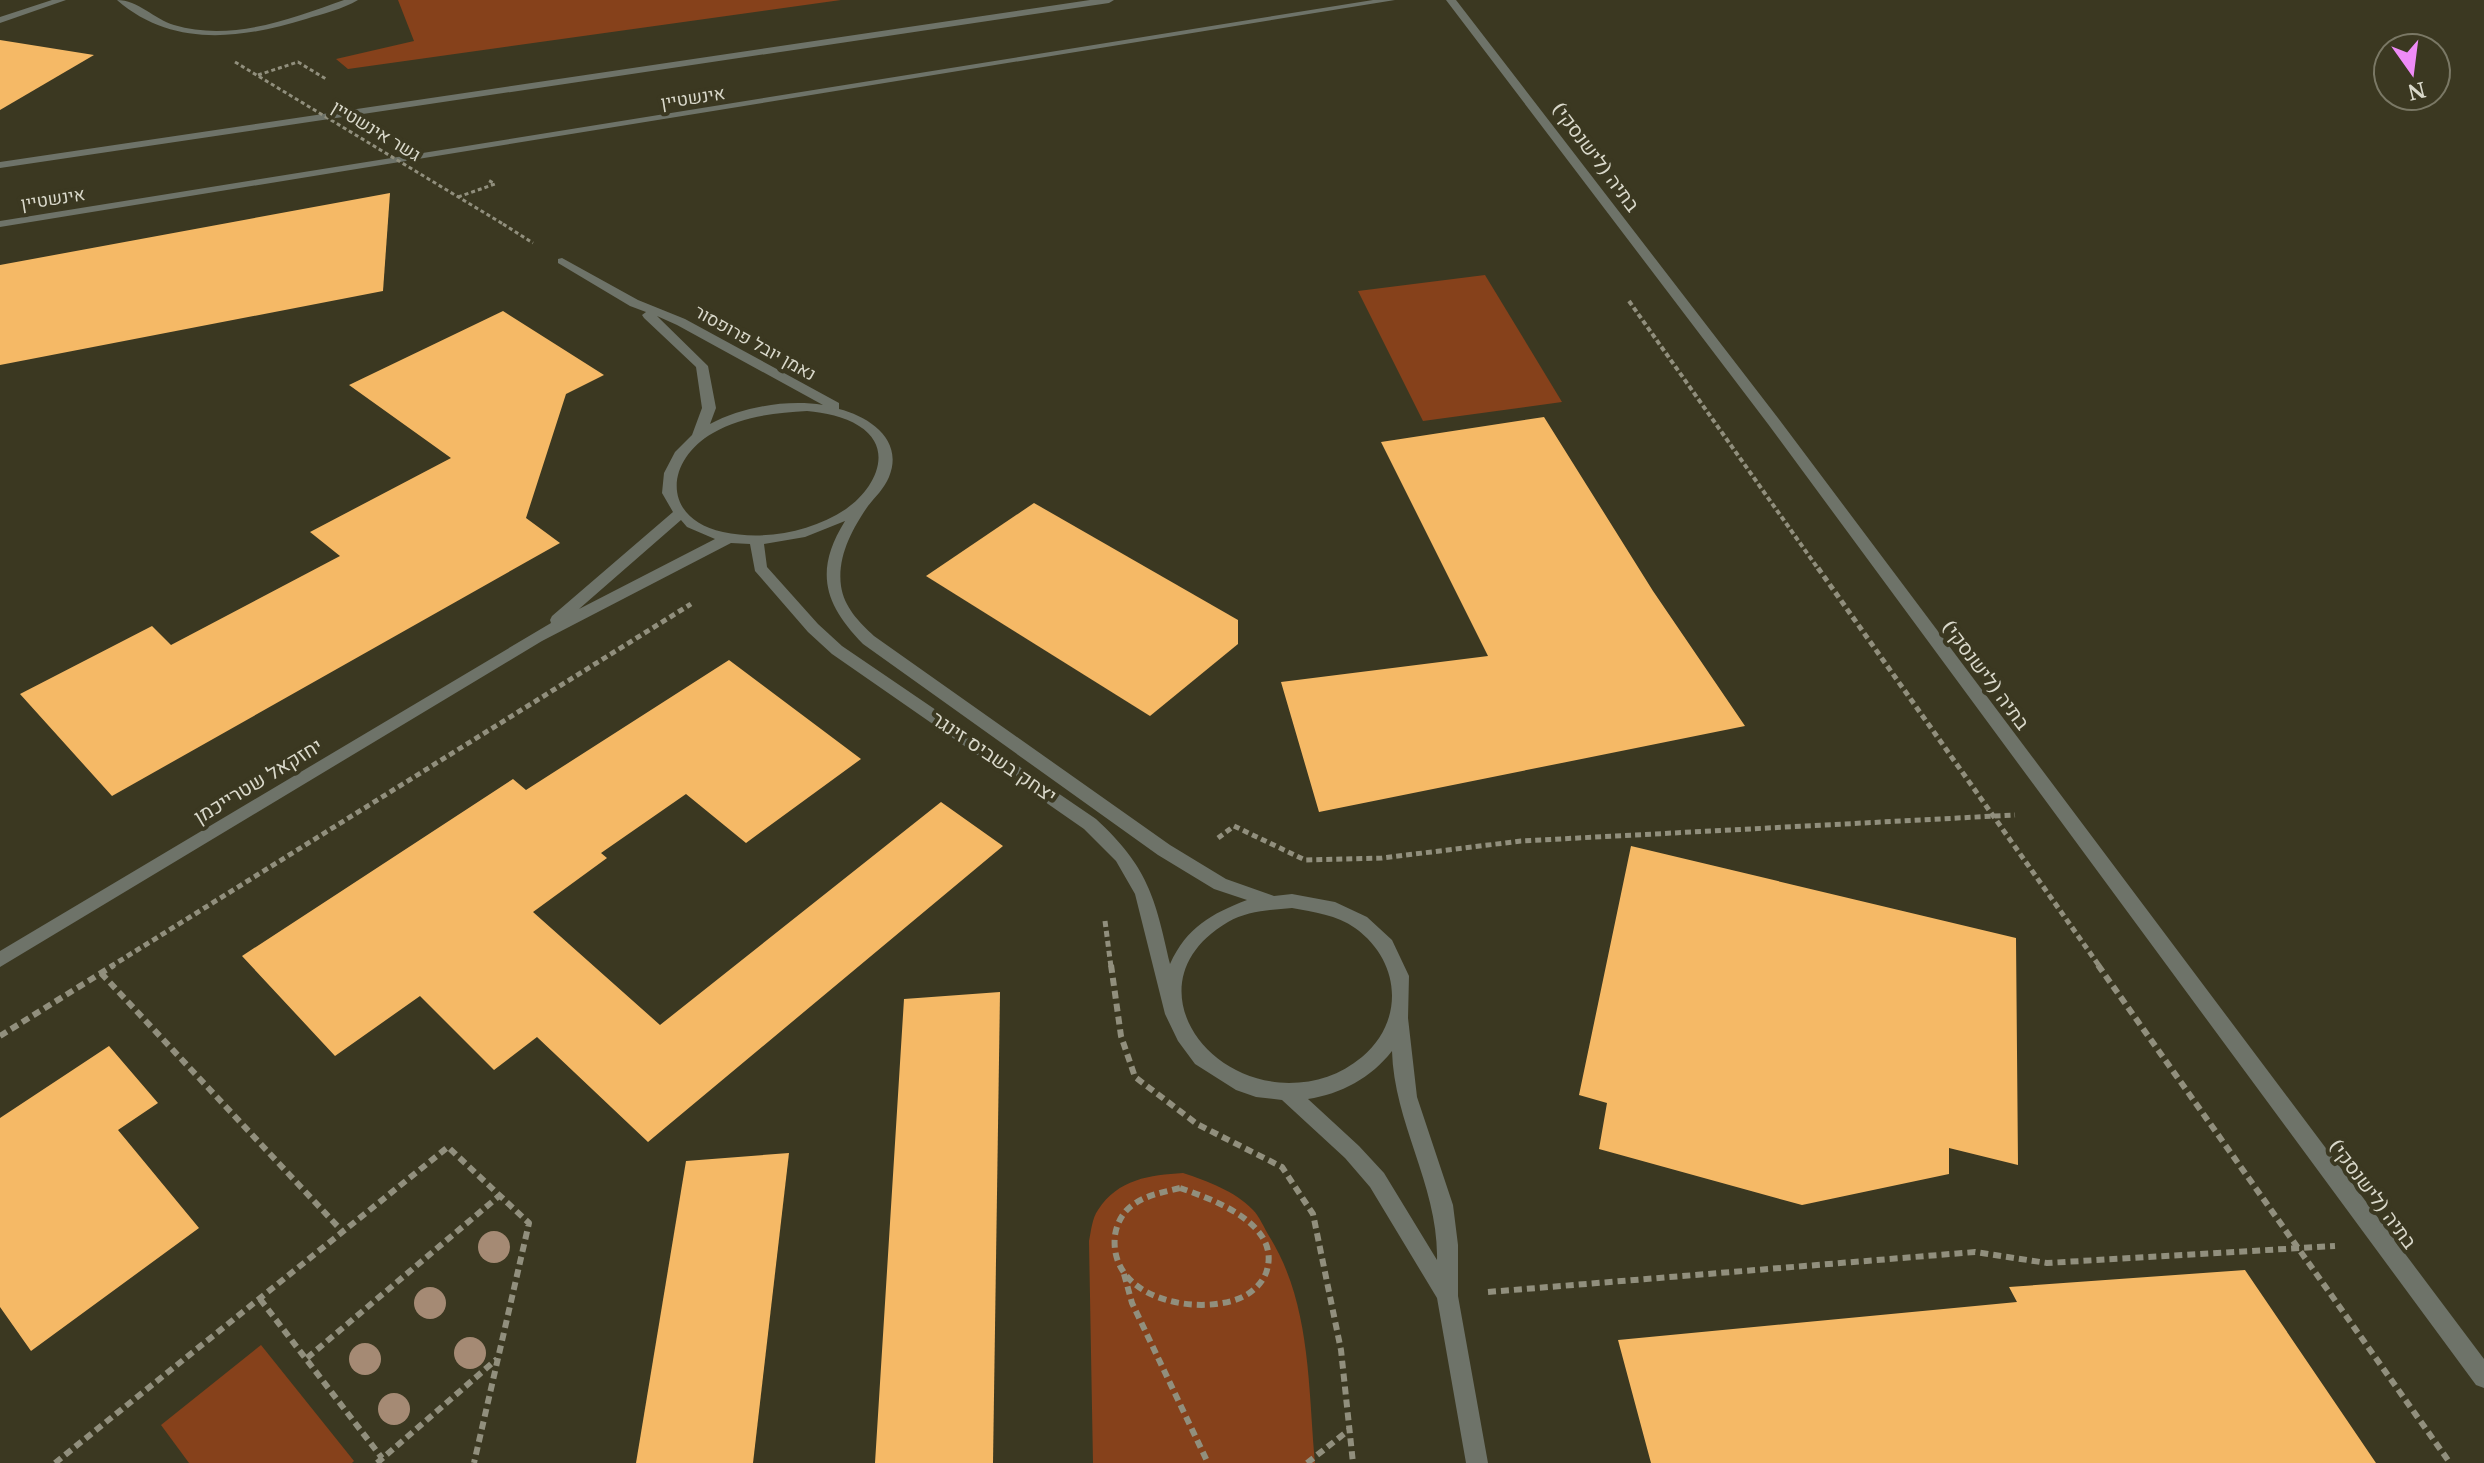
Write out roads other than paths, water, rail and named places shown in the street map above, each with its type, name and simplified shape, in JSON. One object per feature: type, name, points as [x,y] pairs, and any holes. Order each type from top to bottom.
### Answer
[{"type":"street","points":[[0,20],[61,0]]},
{"type":"street","points":[[122,0],[159,22],[185,31],[222,33],[259,28],[353,0]]},
{"type":"street","name":"אינשטיין","points":[[0,165],[1109,0]]},
{"type":"street","name":"אינשטיין","points":[[0,224],[1390,0]]},
{"type":"street","name":"בתיה (לישנסקי)","points":[[1451,0],[1773,421],[2484,1377]]},
{"type":"street","name":"נאמן יובל פרופסור","points":[[562,261],[634,303],[681,322],[856,418]]},
{"type":"street","name":"נאמן יובל פרופסור","points":[[634,303],[702,366],[709,408],[698,437]]},
{"type":"street","points":[[807,407],[833,410],[856,418],[874,431],[885,448],[886,467],[879,486],[862,505],[825,527],[803,534],[756,540],[729,538],[709,533],[679,514],[670,500],[668,484],[672,468],[698,437],[748,413],[807,407]]},
{"type":"street","name":"יצחק בשביס זינגר","points":[[862,505],[841,535],[832,565],[838,601],[853,628],[890,658],[1185,862],[1220,884],[1269,900]]},
{"type":"street","name":"יחזקאל שטרייכמן","points":[[537,637],[679,514]]},
{"type":"street","name":"יחזקאל שטרייכמן","points":[[0,960],[537,637],[729,538]]},
{"type":"street","name":"יצחק בשביס זינגר","points":[[756,540],[760,568],[813,628],[837,650],[1090,824],[1115,847],[1131,868],[1143,896],[1174,1014]]},
{"type":"street","points":[[1400,1016],[1387,1046],[1362,1071],[1328,1087],[1288,1093],[1249,1087],[1215,1070],[1188,1044],[1174,1014],[1173,982],[1184,952],[1204,927],[1234,909],[1269,900],[1305,900],[1340,910],[1369,928],[1390,954],[1402,984],[1402,1065],[1407,1097],[1443,1205],[1448,1245],[1447,1296],[1477,1463]]},
{"type":"street","points":[[1288,1093],[1352,1152],[1377,1180],[1447,1296]]}]
